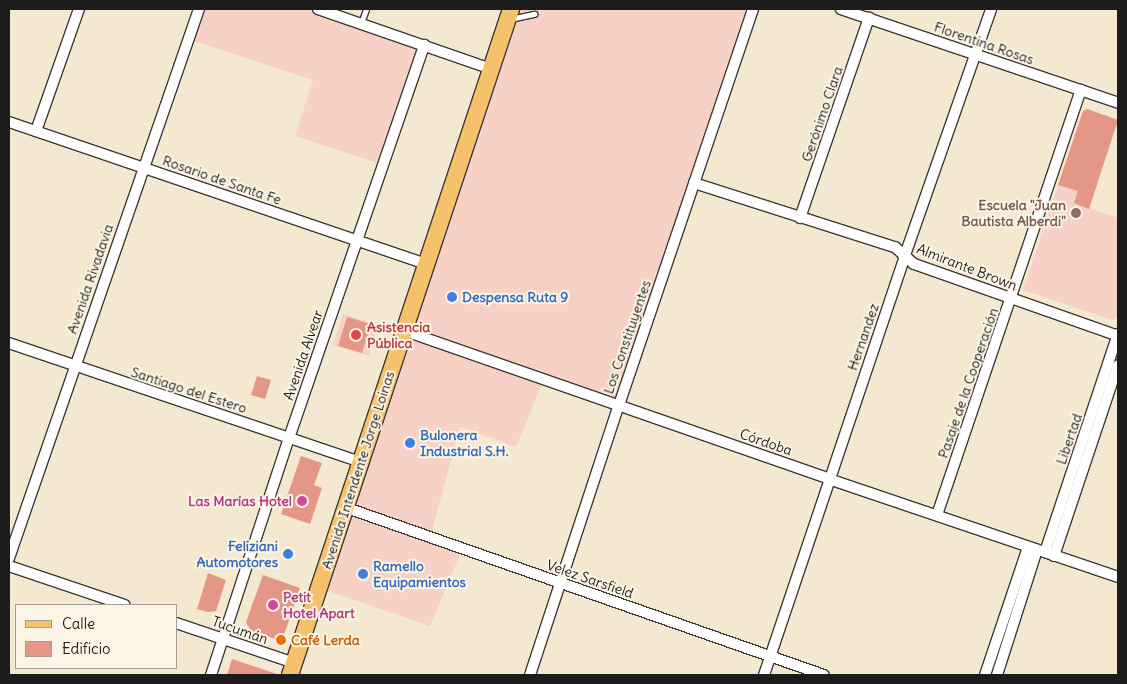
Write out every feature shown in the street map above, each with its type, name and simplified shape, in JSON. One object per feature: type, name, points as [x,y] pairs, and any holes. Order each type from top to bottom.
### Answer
[{"type":"main road","name":"Avenida Intendente Jorge Loinas","points":[[292,669],[347,508],[360,462],[509,14]]},
{"type":"street","points":[[36,131],[79,9]]},
{"type":"street","name":"Avenida Rivadavia","points":[[9,558],[199,9]]},
{"type":"street","points":[[318,9],[333,11],[361,24],[490,69]]},
{"type":"street","name":"Los Constituyentes","points":[[530,675],[753,9]]},
{"type":"street","name":"Florentina Rosas","points":[[841,9],[1118,103]]},
{"type":"street","name":"Hernandez","points":[[764,675],[904,258],[991,9]]},
{"type":"street","name":"Gerónimo Clara","points":[[800,218],[870,18]]},
{"type":"street","name":"Avenida Alvear","points":[[211,675],[289,438],[424,45]]},
{"type":"street","name":"Pasaje de la Cooperación","points":[[937,515],[1081,90]]},
{"type":"street","name":"Rosario de Santa Fe","points":[[9,122],[427,264]]},
{"type":"street","name":"Almirante Brown","points":[[694,183],[895,247],[904,258],[914,264],[1118,335]]},
{"type":"street","name":"Córdoba","points":[[405,331],[829,479],[1118,577]]},
{"type":"street","name":"Libertad","points":[[997,675],[1118,335]]},
{"type":"street","name":"Santiago del Estero","points":[[9,343],[360,462]]},
{"type":"street","name":"Libertad","points":[[985,675],[1041,551],[1118,365]]},
{"type":"street","name":"Velez Sarsfield","points":[[347,508],[824,675]]},
{"type":"street","points":[[9,566],[121,604]]},
{"type":"street","name":"Tucumán","points":[[178,624],[223,639],[292,669]]},
{"type":"lane","points":[[361,24],[366,9]]},
{"type":"lane","points":[[509,14],[534,14]]},
{"type":"shaded area","points":[[199,9],[318,9],[424,45],[384,165],[295,136],[313,80],[188,39]]},
{"type":"shaded area","points":[[511,9],[753,9],[619,405],[544,379],[516,447],[460,427],[430,538],[462,550],[430,626],[319,588]]},
{"type":"shaded area","name":"Escuela \"Juan Bautista Alberdi\"","points":[[1087,109],[1118,120],[1089,208],[1118,218],[1118,316],[1112,320],[1023,290],[1083,111]]},
{"type":"shaded area","name":"Asistencia Pública","points":[[343,314],[379,325],[369,356],[333,345]]},
{"type":"building","points":[[1087,109],[1118,120],[1089,209],[1074,203],[1078,191],[1058,185],[1083,111]]},
{"type":"building","name":"Asistencia Pública","points":[[347,317],[371,324],[362,353],[338,346]]},
{"type":"building","points":[[257,376],[271,380],[265,399],[251,395]]},
{"type":"building","name":"Las Marías Hotel","points":[[301,456],[322,463],[314,485],[322,488],[310,524],[281,514]]},
{"type":"building","points":[[208,573],[226,580],[216,611],[208,612],[197,609]]},
{"type":"building","name":"Petit Hotel Apart","points":[[263,575],[300,588],[282,641],[251,631],[246,622]]},
{"type":"building","points":[[232,659],[277,674],[277,675],[227,675]]},
{"type":"place","name":"Escuela \"Juan Bautista Alberdi\"","points":[[1076,213]]},
{"type":"place","name":"Despensa Ruta 9","points":[[452,297]]},
{"type":"place","name":"Asistencia Pública","points":[[356,335]]},
{"type":"place","name":"Bulonera Industrial S.H.","points":[[410,443]]},
{"type":"place","name":"Las Marías Hotel","points":[[302,501]]},
{"type":"place","name":"Feliziani Automotores","points":[[288,554]]},
{"type":"place","name":"Ramello Equipamientos","points":[[363,574]]},
{"type":"place","name":"Petit Hotel Apart","points":[[273,605]]},
{"type":"place","name":"Café Lerda","points":[[281,640]]}]
